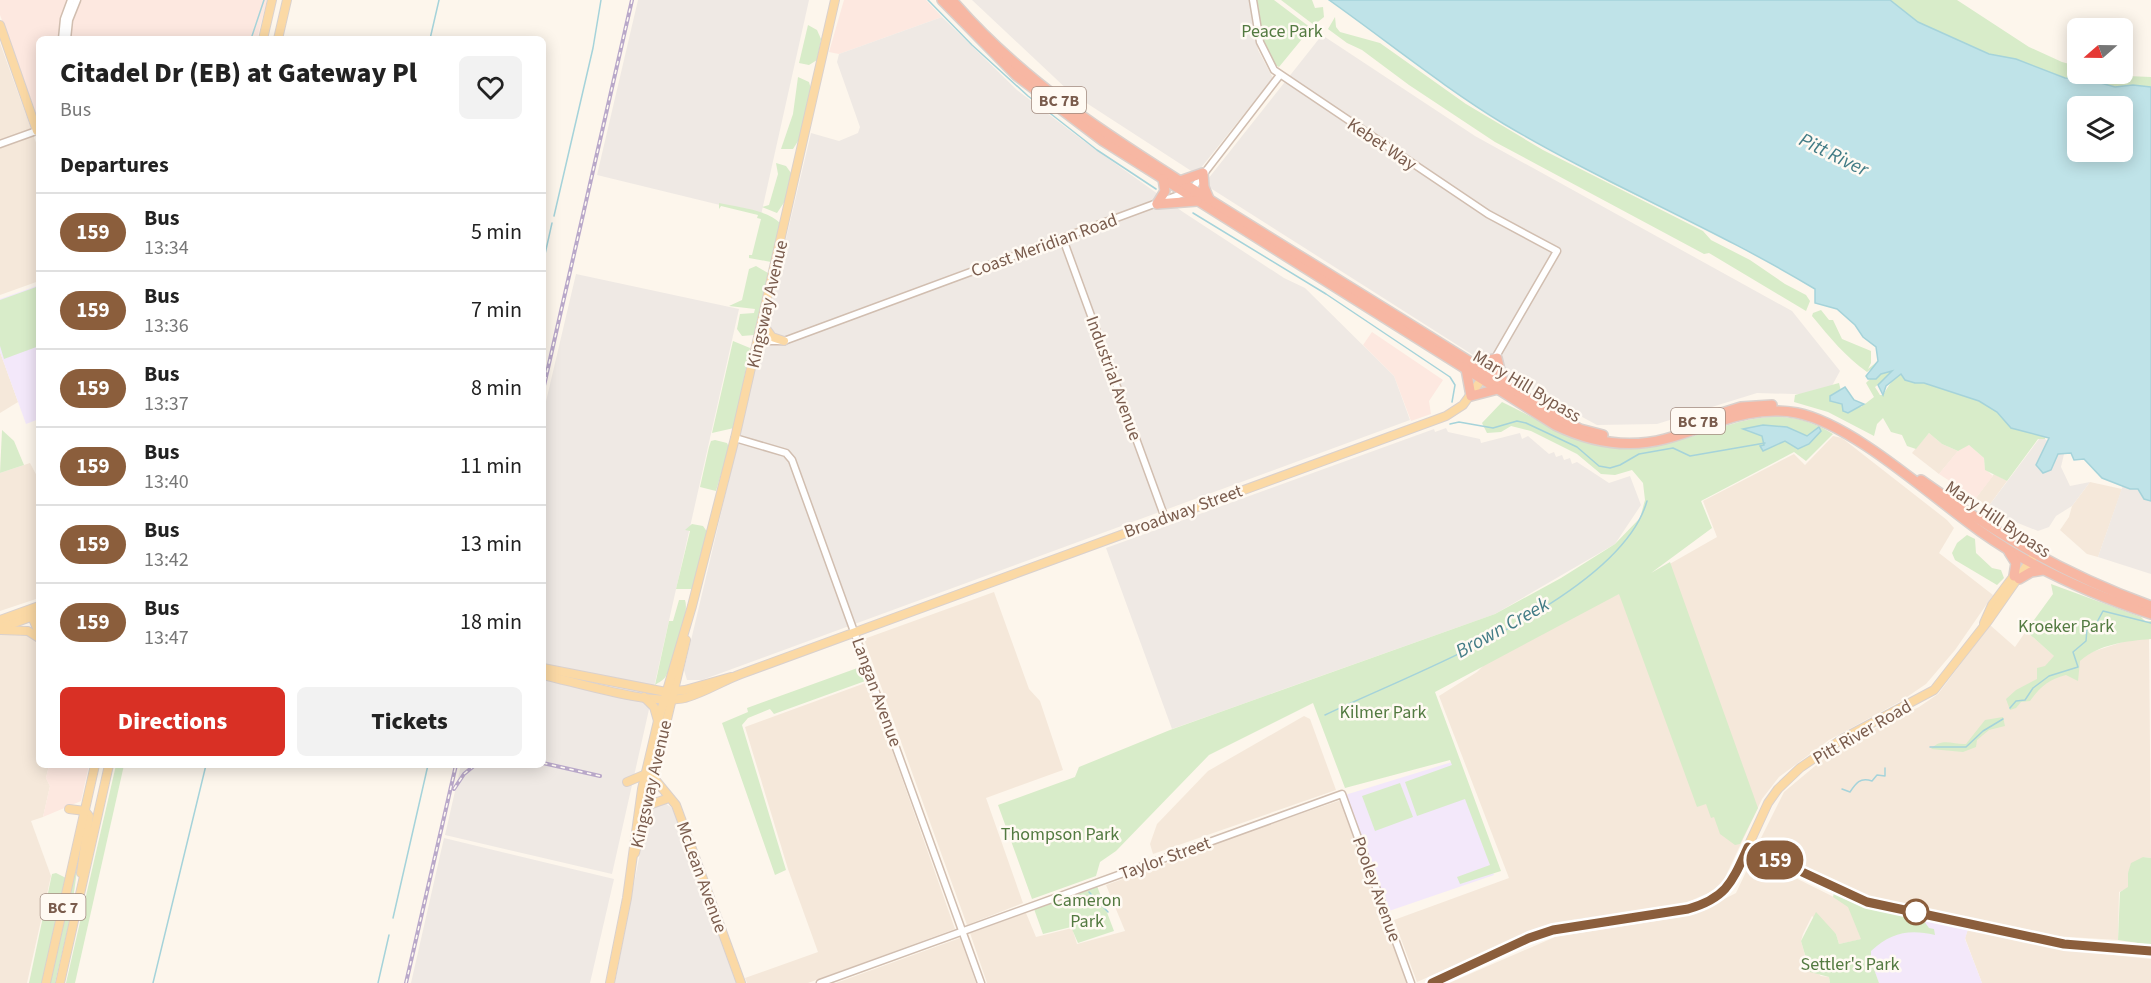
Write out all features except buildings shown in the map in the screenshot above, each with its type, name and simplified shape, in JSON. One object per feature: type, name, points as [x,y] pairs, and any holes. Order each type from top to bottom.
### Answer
[{"type":"highway","name":"Mary Hill Bypass","points":[[942,0],[985,46],[1053,106],[1162,179],[1209,199],[1570,432],[1614,443],[1637,444],[1664,439],[1724,418],[1755,411],[1785,411],[1816,418],[1856,441],[2008,550],[2151,606]]},
{"type":"highway","name":"Mary Hill Bypass","points":[[952,0],[991,41],[1059,100],[1180,181],[1197,201],[1470,366]]},
{"type":"highway","points":[[1180,181],[1203,173],[1204,187],[1209,199]]},
{"type":"highway","points":[[1157,204],[1165,190],[1162,179]]},
{"type":"highway","points":[[1157,204],[1197,201]]},
{"type":"highway","points":[[1497,358],[1500,386],[1471,396],[1470,366],[1497,358]]},
{"type":"highway","name":"Mary Hill Bypass","points":[[1500,386],[1567,423],[1593,433],[1616,437],[1637,438],[1664,433],[1723,412],[1755,405],[1786,405],[1818,413],[1861,436],[1998,534],[2043,570],[2093,594],[2151,614]]},
{"type":"highway","points":[[2008,550],[2016,564],[2017,577],[2043,570]]},
{"type":"main road","points":[[264,36],[272,0]]},
{"type":"main road","points":[[279,36],[287,0]]},
{"type":"main road","name":"Kingsway Avenue","points":[[650,775],[658,721],[669,695],[735,438],[836,0]]},
{"type":"main road","points":[[0,25],[36,126]]},
{"type":"main road","points":[[762,323],[772,338],[784,341]]},
{"type":"main road","name":"Broadway Street","points":[[669,695],[733,677],[1446,416],[1471,396],[1484,376]]},
{"type":"main road","name":"Pitt River Road","points":[[1432,983],[1529,938],[1553,930],[1688,909],[1720,895],[1730,885],[1771,798],[1788,778],[1842,739],[1934,690],[1984,622],[1984,617],[2001,599],[2030,560]]},
{"type":"main road","points":[[0,620],[36,613]]},
{"type":"main road","points":[[0,629],[36,613]]},
{"type":"main road","points":[[0,629],[28,631],[36,636]]},
{"type":"main road","points":[[546,669],[669,695]]},
{"type":"main road","points":[[652,690],[674,675],[691,688]]},
{"type":"main road","points":[[546,676],[644,697],[669,695]]},
{"type":"main road","name":"Broadway Street","points":[[669,695],[685,698],[723,684],[733,677]]},
{"type":"main road","name":"Kingsway Avenue","points":[[634,856],[633,843],[668,712],[669,695]]},
{"type":"main road","points":[[644,697],[654,708],[658,721]]},
{"type":"main road","points":[[668,712],[685,698]]},
{"type":"main road","name":"BC 7","points":[[46,983],[94,768]]},
{"type":"main road","name":"BC 7","points":[[60,983],[108,768]]},
{"type":"main road","points":[[627,782],[650,775],[676,805]]},
{"type":"main road","name":"Kingsway Avenue","points":[[610,983],[634,856],[639,844],[646,806],[646,790]]},
{"type":"main road","name":"McLean Avenue","points":[[646,790],[676,805],[741,983]]},
{"type":"main road","points":[[646,806],[666,799]]},
{"type":"main road","points":[[75,810],[87,802]]},
{"type":"main road","points":[[80,832],[77,818],[69,808],[85,811],[89,818],[82,856],[80,895]]},
{"type":"street","points":[[65,36],[74,0]]},
{"type":"street","name":"Kebet Way","points":[[1253,0],[1262,50],[1269,64],[1280,75],[1488,214],[1557,251]]},
{"type":"street","points":[[1188,191],[1280,75]]},
{"type":"street","points":[[0,144],[36,133]]},
{"type":"street","name":"Coast Meridian Road","points":[[758,341],[784,341],[1188,191]]},
{"type":"street","name":"Industrial Avenue","points":[[1063,239],[1165,518]]},
{"type":"street","name":"Broadway Street","points":[[1484,376],[1497,358],[1557,251]]},
{"type":"street","name":"Langan Avenue","points":[[735,438],[786,453],[792,460],[981,983]]},
{"type":"street","name":"Taylor Street","points":[[820,983],[1342,794]]},
{"type":"street","name":"Pooley Avenue","points":[[1342,794],[1411,983]]},
{"type":"street","points":[[1748,847],[1867,902],[2064,944],[2151,951]]},
{"type":"shaded area","points":[[0,0],[70,0],[61,36],[36,36],[36,113],[0,15]]},
{"type":"shaded area","points":[[78,0],[267,0],[258,36],[68,36],[70,21]]},
{"type":"shaded area","points":[[638,0],[809,0],[761,215],[597,175]]},
{"type":"shaded area","points":[[844,0],[926,0],[942,17],[839,54],[829,52]]},
{"type":"shaded area","points":[[972,0],[1249,0],[1255,19],[1258,50],[1273,78],[1196,174],[1071,93]]},
{"type":"shaded area","points":[[942,17],[1017,90],[1081,139],[1183,212],[1284,278],[1305,288],[1394,376],[1410,420],[702,680],[687,680],[684,670],[811,133],[839,141],[858,133],[860,127],[837,62],[839,54]]},
{"type":"shaded area","points":[[1322,35],[1475,136],[1792,311],[1840,371],[1827,395],[1757,393],[1657,424],[1597,425],[1503,374],[1204,184]]},
{"type":"shaded area","points":[[0,43],[36,143],[36,282],[0,295]]},
{"type":"shaded area","points":[[576,274],[739,309],[612,874],[445,835],[460,768],[546,768],[546,401]]},
{"type":"shaded area","points":[[36,286],[36,420],[26,424],[0,352],[0,299]]},
{"type":"shaded area","points":[[1372,332],[1443,380],[1429,401],[1431,414],[1411,421],[1394,376],[1363,345]]},
{"type":"shaded area","points":[[0,352],[18,402],[0,413]]},
{"type":"shaded area","points":[[1446,428],[1448,432],[1480,439],[1481,443],[1520,433],[1522,439],[1528,436],[1549,454],[1554,452],[1556,457],[1562,455],[1564,460],[1570,458],[1572,464],[1577,462],[1609,483],[1630,476],[1641,505],[1615,544],[1495,614],[1172,729],[1106,548],[1434,429],[1435,432]]},
{"type":"shaded area","points":[[1929,433],[1942,444],[1958,451],[1939,474],[1912,453]]},
{"type":"shaded area","points":[[1833,436],[1842,438],[1947,520],[1954,528],[1939,553],[1993,595],[1955,650],[1926,684],[1901,701],[1829,740],[1779,777],[1762,799],[1722,884],[1713,891],[1681,905],[1539,928],[1417,982],[1394,920],[1509,878],[1439,696],[1477,672],[1493,656],[1617,594],[1717,537],[1703,501],[1794,454],[1805,465]]},
{"type":"shaded area","points":[[2039,439],[2045,439],[2064,454],[2061,467],[2070,486],[2090,482],[2072,506],[2056,516],[2049,527],[2038,531],[2003,517],[1988,507]]},
{"type":"shaded area","points":[[1969,445],[1984,458],[1985,469],[1993,476],[1976,498],[1939,474],[1961,447]]},
{"type":"shaded area","points":[[2136,448],[2151,456],[2151,574],[2098,557]]},
{"type":"shaded area","points":[[30,463],[36,474],[36,599],[0,611],[0,473]]},
{"type":"shaded area","points":[[1994,474],[2007,481],[1988,507],[1976,498]]},
{"type":"shaded area","points":[[2090,482],[2122,489],[2098,557],[2087,554],[2060,530],[2069,517],[2072,506]]},
{"type":"shaded area","points":[[994,592],[1029,689],[1040,701],[1063,770],[986,798],[1023,903],[967,925],[864,639]]},
{"type":"shaded area","points":[[1990,625],[2015,647],[2026,631],[2061,662],[2132,639],[2149,639],[2151,858],[2143,857],[2128,873],[2128,888],[2119,892],[2118,940],[2053,936],[1869,898],[1841,887],[1758,844],[1784,792],[1827,756],[1854,739],[1919,707],[1938,694]]},
{"type":"shaded area","points":[[22,632],[36,639],[36,768],[48,768],[46,778],[50,786],[43,817],[31,821],[51,876],[27,983],[0,983],[0,634]]},
{"type":"shaded area","points":[[868,682],[955,929],[808,983],[747,983],[745,978],[818,952],[788,869],[745,727]]},
{"type":"shaded area","points":[[1304,716],[1310,719],[1336,790],[1153,854],[1150,844],[1157,824],[1208,771]]},
{"type":"shaded area","points":[[1452,762],[1494,875],[1389,911],[1345,795]]},
{"type":"shaded area","points":[[48,768],[88,768],[81,801],[43,817],[50,786],[46,778]]},
{"type":"shaded area","points":[[1341,800],[1408,983],[987,983],[970,933],[1026,913],[1036,937],[1072,928],[1077,944],[1125,931],[1106,885],[1201,851],[1212,844]]},
{"type":"shaded area","points":[[665,803],[672,808],[678,820],[737,983],[615,983],[648,811],[651,807]]},
{"type":"shaded area","points":[[444,838],[614,879],[590,983],[411,983]]},
{"type":"shaded area","points":[[1753,857],[1850,905],[1862,939],[1839,944],[1836,934],[1812,916],[1801,941],[1808,966],[1821,976],[1829,977],[1830,983],[1449,983],[1555,937],[1681,917],[1699,912],[1736,893]]},
{"type":"shaded area","points":[[1850,905],[1968,929],[1965,939],[1982,983],[1879,983]]},
{"type":"shaded area","points":[[1968,929],[2057,949],[2151,959],[2151,983],[1982,983],[1965,938]]},
{"type":"shaded area","points":[[960,938],[976,983],[836,983]]},
{"type":"green space","name":"Peace Park","points":[[1257,0],[1274,0],[1311,28],[1279,67],[1267,55],[1264,46]]},
{"type":"green space","points":[[1281,0],[1312,0],[1315,8],[1323,7],[1324,17],[1314,25]]},
{"type":"green space","points":[[1869,0],[1957,0],[2029,47],[2067,63],[2067,84],[2133,84],[2133,76],[2151,77],[2151,120],[2133,112],[2133,96],[2068,96]]},
{"type":"green space","points":[[1335,17],[1336,27],[1340,32],[1380,43],[1466,104],[1543,150],[1703,231],[1711,240],[1750,260],[1785,284],[1806,295],[1810,301],[1806,311],[1709,253],[1704,254],[1495,142],[1328,29]]},
{"type":"green space","points":[[808,25],[817,30],[821,39],[817,60],[809,65],[799,63]]},
{"type":"green space","points":[[1389,44],[1790,266],[1894,352],[1867,372],[1832,340],[1812,316],[1813,313],[1821,310],[1829,320],[1833,320],[1842,339],[1871,351],[1871,363],[1868,369],[1878,361],[1876,347],[1863,337],[1855,325],[1837,309],[1815,303],[1815,289],[1753,252],[1609,182],[1503,123]]},
{"type":"green space","points":[[798,77],[809,82],[811,89],[800,138],[793,149],[781,149],[793,114]]},
{"type":"green space","points":[[776,163],[786,166],[791,173],[785,201],[777,213],[762,207],[769,205],[778,174]]},
{"type":"green space","points":[[719,203],[760,212],[780,223],[771,262],[749,258],[749,255],[752,255],[761,219],[757,218],[758,215],[721,206],[719,209]]},
{"type":"green space","points":[[756,266],[768,273],[754,335],[742,336],[737,329],[740,314],[754,313],[755,309],[729,306],[742,300],[749,269]]},
{"type":"green space","points":[[36,287],[36,347],[4,359],[0,346],[0,300]]},
{"type":"green space","points":[[733,341],[750,348],[734,428],[712,433]]},
{"type":"green space","points":[[1907,355],[2046,435],[2045,439],[2038,439],[2007,481],[1985,470],[1984,458],[1969,445],[1958,451],[1942,444],[1929,433],[1916,449],[1907,446],[1902,435],[1891,432],[1883,418],[1877,424],[1874,436],[1828,412],[1794,402],[1795,395],[1839,383],[1841,391],[1835,394],[1830,401],[1861,407],[1874,397],[1866,383],[1879,373],[1898,369],[1875,387],[1880,395],[1883,395]]},
{"type":"green space","points":[[1502,402],[1561,432],[1608,447],[1653,446],[1730,424],[1780,417],[1806,421],[1833,434],[1806,461],[1794,452],[1701,501],[1712,528],[1651,573],[1670,562],[1758,808],[1740,844],[1735,845],[1720,834],[1706,804],[1697,807],[1619,594],[1435,692],[1501,871],[1460,884],[1457,877],[1490,865],[1465,799],[1417,816],[1405,782],[1452,765],[1450,760],[1345,788],[1313,703],[1209,755],[1116,851],[1100,862],[1096,876],[1032,899],[998,805],[1075,777],[1079,767],[1170,730],[1495,614],[1561,578],[1615,544],[1640,518],[1645,500],[1643,483],[1632,470],[1615,475],[1601,474],[1577,454],[1531,431],[1511,426],[1501,432],[1487,433],[1482,423]]},
{"type":"green space","points":[[2,430],[14,441],[24,465],[0,473]]},
{"type":"green space","points":[[711,441],[727,443],[729,447],[716,491],[700,487],[709,447]]},
{"type":"green space","points":[[692,524],[703,526],[708,533],[693,589],[676,589],[690,531],[685,530]]},
{"type":"green space","points":[[1967,535],[1975,539],[1976,553],[1992,568],[2001,570],[2004,578],[1997,585],[1955,560],[1952,553],[1957,543]]},
{"type":"green space","name":"Kroeker Park","points":[[2051,584],[2141,617],[2146,622],[2151,621],[2151,639],[2123,642],[2104,647],[2088,655],[2080,661],[2078,681],[2066,675],[2054,679],[2041,688],[2030,701],[2021,702],[2016,708],[2010,710],[2006,699],[2016,690],[2037,679],[2037,668],[2045,666],[2054,656],[2026,631],[2053,594]]},
{"type":"green space","points":[[679,600],[685,600],[686,607],[680,638],[666,676],[655,685],[669,621],[673,621]]},
{"type":"green space","points":[[863,666],[868,680],[774,714],[770,709],[748,718],[742,725],[786,870],[775,875],[722,723],[748,712],[747,708]]},
{"type":"green space","points":[[2003,717],[2005,726],[1989,730],[1977,740],[1976,747],[1963,752],[1931,749],[1944,742],[1966,744],[1985,720]]},
{"type":"green space","points":[[115,768],[123,768],[75,983],[66,983]]},
{"type":"green space","points":[[1400,783],[1413,817],[1375,831],[1362,796]]},
{"type":"green space","points":[[81,842],[71,914],[55,983],[49,983]]},
{"type":"green space","points":[[2143,857],[2151,858],[2151,945],[2118,940],[2120,892],[2128,887],[2131,863]]},
{"type":"green space","points":[[56,873],[66,878],[42,983],[29,983],[52,874]]},
{"type":"green space","name":"Cameron Park","points":[[1097,886],[1114,931],[1078,943],[1071,927],[1043,934],[1034,909]]},
{"type":"green space","name":"Settler's Park","points":[[1834,893],[1854,903],[1924,921],[1929,928],[1934,929],[1935,935],[1909,932],[1893,936],[1871,951],[1871,961],[1879,983],[1830,983],[1829,977],[1810,972],[1801,941],[1816,912],[1836,934],[1839,944],[1861,939],[1848,907],[1833,897]]},
{"type":"water","name":"Pitt River","points":[[1329,0],[1890,0],[1918,22],[1989,54],[2016,59],[2067,78],[2067,84],[2151,87],[2151,501],[2144,499],[2138,489],[2130,489],[2102,478],[2084,459],[2074,460],[2071,453],[2058,454],[2051,470],[2043,473],[2036,465],[2049,438],[2011,428],[1997,412],[1979,401],[1924,383],[1905,380],[1901,374],[1886,386],[1883,395],[1878,385],[1892,371],[1881,374],[1876,379],[1868,379],[1866,376],[1878,361],[1876,347],[1863,337],[1855,325],[1837,309],[1815,303],[1815,289],[1738,246],[1542,146],[1481,110]]},
{"type":"water","points":[[1845,387],[1854,400],[1864,404],[1848,413],[1843,411],[1842,404],[1830,401],[1830,396]]},
{"type":"water","points":[[1763,425],[1787,427],[1807,436],[1819,427],[1821,431],[1809,444],[1798,449],[1785,441],[1763,451],[1760,446],[1764,445],[1762,436],[1743,429]]},
{"type":"waterway","points":[[252,36],[264,0]]},
{"type":"waterway","points":[[431,36],[439,0]]},
{"type":"waterway","points":[[554,216],[593,48],[601,0]]},
{"type":"waterway","points":[[928,0],[972,45],[1028,96],[1097,150],[1156,189]]},
{"type":"waterway","points":[[1193,213],[1326,294],[1450,377],[1455,385],[1452,402]]},
{"type":"waterway","points":[[546,250],[552,223]]},
{"type":"waterway","points":[[1450,424],[1459,422],[1493,428],[1517,421],[1526,423],[1577,447],[1599,466],[1610,468],[1639,454],[1673,448],[1690,456],[1765,443]]},
{"type":"waterway","name":"Brown Creek","points":[[1325,715],[1457,655],[1508,629],[1556,600],[1597,569],[1629,536],[1647,501]]},
{"type":"waterway","points":[[2010,708],[2016,701],[2025,700],[2033,688],[2049,676],[2078,667],[2073,652],[2086,641],[2087,628],[2096,624],[2103,611],[2151,623]]},
{"type":"waterway","points":[[1930,747],[1966,747],[1983,731],[2003,719]]},
{"type":"waterway","points":[[153,983],[205,768]]},
{"type":"waterway","points":[[393,918],[427,768]]},
{"type":"waterway","points":[[1842,789],[1850,792],[1861,780],[1872,781],[1877,775],[1885,776],[1885,768]]},
{"type":"waterway","points":[[1089,892],[1108,912]]},
{"type":"waterway","points":[[378,983],[389,935]]},
{"type":"railway","points":[[546,377],[632,0]]},
{"type":"railway","points":[[546,764],[600,776]]},
{"type":"railway","points":[[406,983],[455,768]]},
{"type":"railway","points":[[454,789],[464,774],[471,768]]},
{"type":"bus line","name":"159","points":[[1432,983],[1529,938],[1553,930],[1579,924],[1688,909],[1706,903],[1720,895],[1730,885],[1748,847],[1867,902],[2064,944],[2151,951]]},
{"type":"park label","name":"Kilmer Park","points":[[1383,712]]},
{"type":"park label","name":"Thompson Park","points":[[1060,834]]}]
